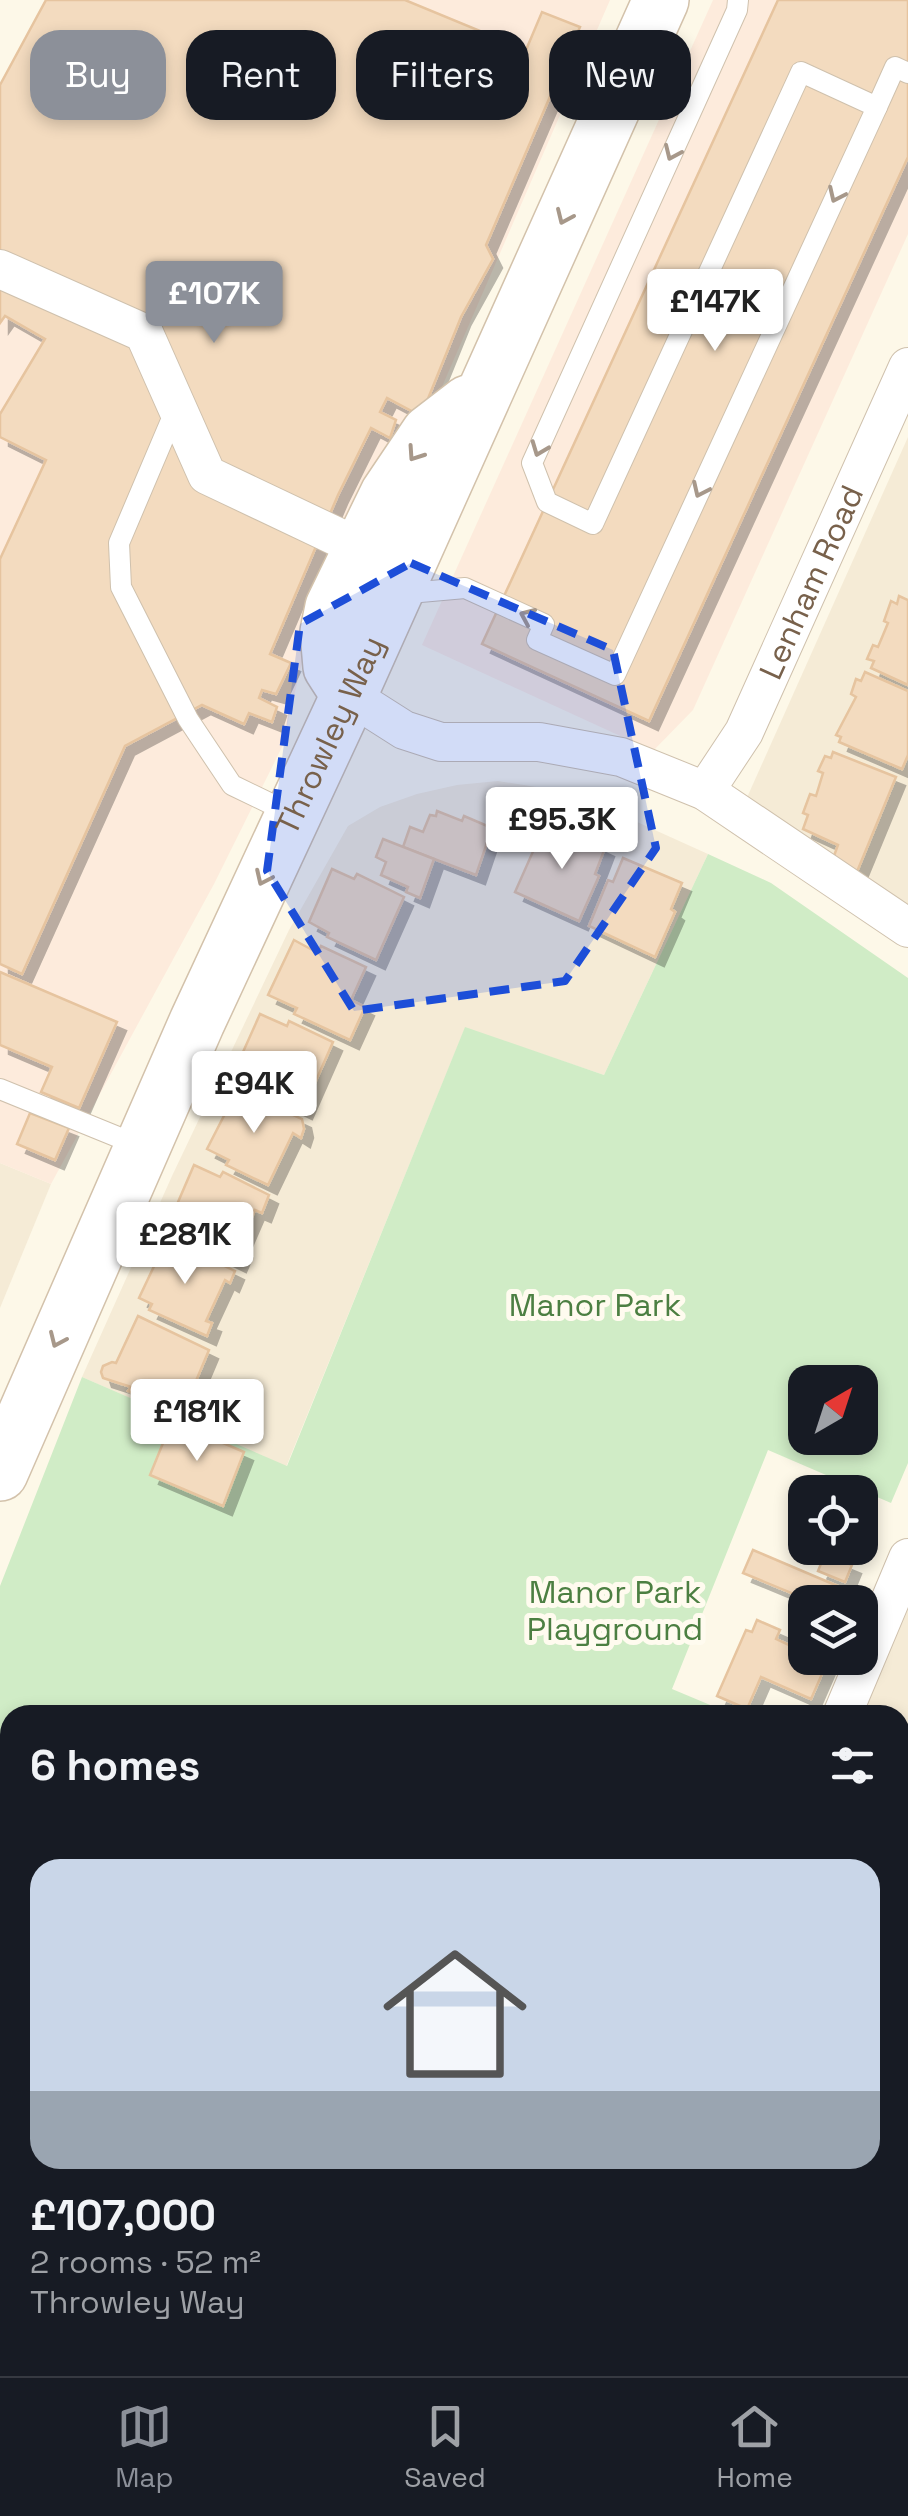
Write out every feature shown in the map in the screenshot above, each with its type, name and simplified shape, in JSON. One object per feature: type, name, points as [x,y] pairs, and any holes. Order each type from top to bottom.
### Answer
[{"type":"main road","name":"Throwley Way","points":[[0,1473],[142,1147],[661,0]]},
{"type":"main road","points":[[349,695],[331,667],[328,632],[333,607],[388,494],[428,433],[486,389]]},
{"type":"street","points":[[0,270],[144,333],[208,476],[363,549]]},
{"type":"street","name":"Lenham Road","points":[[705,792],[744,732],[908,366]]},
{"type":"street","points":[[349,695],[404,730],[441,742],[539,742],[621,757],[705,792],[908,928]]},
{"type":"street","points":[[846,1705],[908,1558]]},
{"type":"lane","points":[[738,0],[737,10],[532,463],[547,502],[593,524],[802,72],[877,106]]},
{"type":"lane","points":[[394,594],[465,588],[544,624],[537,640],[615,675],[895,67],[908,73]]},
{"type":"lane","points":[[170,423],[119,543],[121,588],[188,720],[232,785],[292,814]]},
{"type":"lane","points":[[0,1089],[142,1147]]},
{"type":"highlighted area","points":[[411,563],[613,650],[656,848],[565,981],[354,1011],[267,871],[300,624]]},
{"type":"shaded area","points":[[46,0],[610,0],[597,30],[549,30],[549,120],[558,120],[428,419],[309,633],[282,747],[214,884],[51,1184],[0,1163],[0,85]]},
{"type":"shaded area","points":[[713,0],[908,0],[908,234],[693,710],[653,751],[422,645],[659,120],[691,120],[691,49]]},
{"type":"shaded area","points":[[908,437],[908,918],[745,802]]},
{"type":"shaded area","points":[[498,781],[555,790],[595,803],[708,854],[604,1075],[465,1028],[286,1467],[82,1377],[289,930],[348,826],[380,807],[417,794]]},
{"type":"shaded area","points":[[0,1163],[51,1184],[0,1308]]},
{"type":"shaded area","points":[[908,1597],[908,1705],[863,1705]]},
{"type":"green space","name":"Manor Park","points":[[708,854],[771,883],[908,978],[908,1463],[891,1503],[878,1497],[878,1475],[826,1475],[768,1450],[672,1689],[710,1705],[0,1705],[0,1586],[82,1377],[287,1466],[465,1027],[604,1075]]},
{"type":"building","points":[[46,0],[405,0],[478,30],[356,30],[356,120],[529,120],[529,43],[542,12],[580,27],[549,30],[549,99],[486,245],[493,259],[461,317],[421,416],[387,398],[380,412],[396,420],[390,438],[371,428],[338,495],[270,654],[291,663],[276,694],[262,690],[259,698],[277,707],[272,722],[249,713],[244,724],[202,705],[125,746],[22,974],[0,964],[0,559],[46,460],[0,437],[0,414],[45,339],[5,316],[0,323],[0,85]]},
{"type":"building","points":[[778,0],[908,0],[908,157],[649,721],[482,644]]},
{"type":"building","points":[[899,596],[908,600],[908,685],[871,668],[874,661],[867,659],[873,645],[878,647],[888,623],[884,621],[891,601],[897,604]]},
{"type":"building","points":[[865,672],[908,691],[908,755],[902,769],[839,742],[841,737],[836,735],[856,697],[851,694],[856,679],[861,681]]},
{"type":"building","points":[[833,752],[896,777],[854,879],[831,864],[838,845],[803,829],[808,815],[803,813],[810,794],[816,796],[823,773],[818,771],[825,756],[831,758]]},
{"type":"building","points":[[437,811],[462,821],[464,816],[492,828],[476,875],[403,847],[410,827],[423,832],[430,815],[436,816]]},
{"type":"building","points":[[551,823],[605,848],[595,874],[599,876],[579,921],[515,892],[535,847],[538,849]]},
{"type":"building","points":[[383,839],[434,859],[420,898],[406,892],[408,887],[381,875],[386,862],[376,857]]},
{"type":"building","points":[[623,858],[682,883],[671,909],[675,912],[655,957],[589,926],[608,880],[613,882]]},
{"type":"building","points":[[332,869],[354,879],[357,874],[404,897],[376,960],[327,937],[329,933],[309,922]]},
{"type":"building","points":[[294,940],[318,953],[321,946],[366,967],[351,1000],[365,1007],[350,1040],[294,1014],[297,1008],[268,995]]},
{"type":"building","points":[[0,972],[117,1022],[79,1108],[41,1092],[52,1067],[0,1045]]},
{"type":"building","points":[[260,1014],[287,1026],[289,1021],[333,1042],[303,1110],[235,1070]]},
{"type":"building","points":[[226,1088],[261,1106],[263,1101],[302,1119],[301,1138],[293,1133],[268,1185],[226,1165],[229,1160],[207,1149],[229,1106],[223,1104]]},
{"type":"building","points":[[30,1113],[69,1128],[55,1160],[17,1144]]},
{"type":"building","points":[[194,1165],[220,1177],[223,1172],[269,1195],[262,1213],[255,1210],[239,1247],[243,1249],[237,1263],[186,1238],[188,1233],[169,1223]]},
{"type":"building","points":[[165,1243],[178,1250],[181,1245],[235,1271],[230,1283],[225,1280],[206,1321],[212,1323],[207,1336],[149,1310],[152,1304],[139,1298]]},
{"type":"building","points":[[138,1316],[209,1350],[190,1395],[175,1388],[166,1408],[128,1391],[131,1387],[103,1378],[101,1372],[103,1366],[116,1363]]},
{"type":"building","points":[[172,1421],[244,1452],[223,1506],[150,1475]]},
{"type":"building","points":[[753,1550],[835,1585],[788,1585],[788,1592],[743,1573]]},
{"type":"building","points":[[820,1565],[852,1565],[845,1582],[818,1571]]},
{"type":"building","points":[[757,1620],[780,1630],[776,1639],[788,1645],[788,1675],[822,1675],[811,1699],[761,1677],[749,1705],[717,1696],[746,1630],[752,1632]]},
{"type":"park label","name":"Manor Park Playground","points":[[615,1610]]}]
